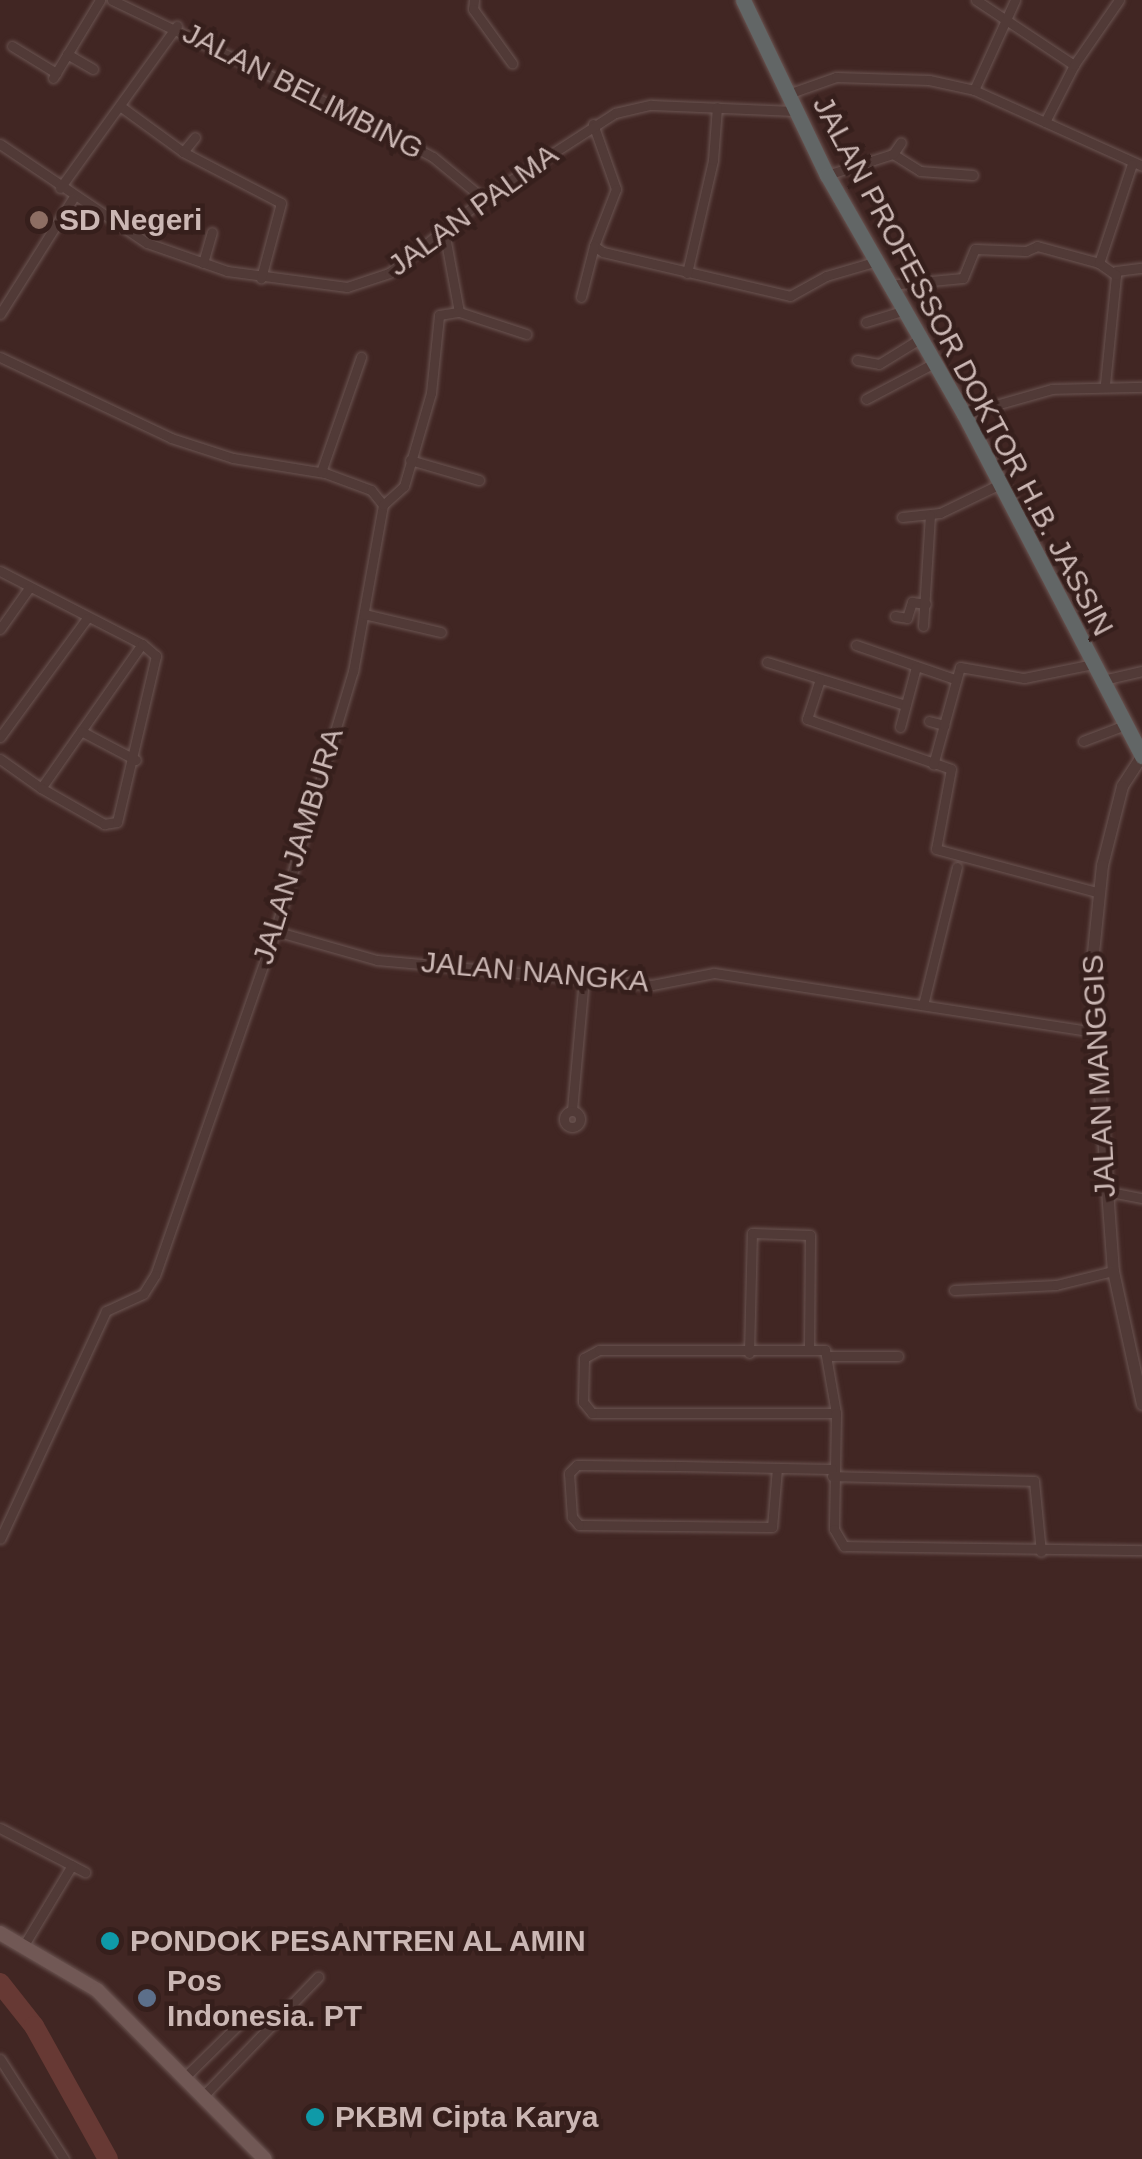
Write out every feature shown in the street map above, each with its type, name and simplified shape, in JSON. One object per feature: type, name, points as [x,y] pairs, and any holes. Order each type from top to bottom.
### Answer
[{"type":"highway","name":"JALAN PROFESSOR DOKTOR H.B. JASSIN","points":[[742,0],[786,95],[886,286],[964,414],[1142,755]]},
{"type":"main road","points":[[0,1933],[97,1990],[205,2094],[265,2159]]},
{"type":"street","points":[[12,46],[54,76],[100,0]]},
{"type":"street","name":"JALAN BELIMBING","points":[[112,0],[177,26],[434,158],[484,199]]},
{"type":"street","points":[[474,0],[473,9],[512,63]]},
{"type":"street","points":[[976,0],[1074,65]]},
{"type":"street","points":[[974,90],[1015,0]]},
{"type":"street","points":[[1045,122],[1074,65],[1119,0]]},
{"type":"street","points":[[60,188],[177,26]]},
{"type":"street","points":[[67,54],[93,69]]},
{"type":"street","points":[[786,95],[848,76],[882,83],[914,78],[974,90],[1137,165],[1099,263]]},
{"type":"street","points":[[120,106],[183,152],[281,204],[261,278]]},
{"type":"street","name":"JALAN PALMA","points":[[0,144],[73,198],[146,243],[261,278],[364,285],[593,124],[651,106],[795,111]]},
{"type":"street","points":[[687,273],[713,160],[717,107]]},
{"type":"street","points":[[581,297],[594,246],[616,189],[593,124]]},
{"type":"street","points":[[183,152],[195,137]]},
{"type":"street","points":[[827,174],[893,154],[902,142]]},
{"type":"street","points":[[893,154],[920,171],[973,175]]},
{"type":"street","points":[[0,314],[73,198]]},
{"type":"street","points":[[444,231],[459,312]]},
{"type":"street","points":[[203,263],[212,232]]},
{"type":"street","points":[[594,246],[687,273],[790,296],[826,276],[874,262]]},
{"type":"street","points":[[886,286],[963,278],[975,249],[1026,252],[1038,246],[1099,263],[1116,272],[1142,268]]},
{"type":"street","points":[[1105,384],[1116,272]]},
{"type":"street","points":[[866,322],[901,311]]},
{"type":"street","points":[[0,358],[193,447],[321,472],[364,486],[383,506],[402,492],[431,393],[438,320],[459,312],[526,334]]},
{"type":"street","points":[[857,360],[878,364],[918,340]]},
{"type":"street","points":[[321,472],[361,357]]},
{"type":"street","points":[[866,399],[932,364]]},
{"type":"street","points":[[964,414],[1024,394],[1105,384],[1142,387]]},
{"type":"street","points":[[410,460],[480,480]]},
{"type":"street","points":[[902,516],[930,516],[1000,484]]},
{"type":"street","name":"JALAN JAMBURA","points":[[0,1539],[106,1311],[143,1294],[155,1275],[275,930],[364,614],[383,506]]},
{"type":"street","points":[[923,626],[930,516]]},
{"type":"street","points":[[0,571],[142,644],[156,656],[136,760],[114,824],[40,788],[0,758]]},
{"type":"street","points":[[0,629],[28,588]]},
{"type":"street","points":[[895,616],[907,618],[912,602],[926,604]]},
{"type":"street","points":[[364,614],[441,632]]},
{"type":"street","points":[[0,737],[87,618]]},
{"type":"street","points":[[40,788],[142,644]]},
{"type":"street","points":[[856,645],[955,679]]},
{"type":"street","points":[[767,662],[905,706]]},
{"type":"street","points":[[934,765],[960,667],[1024,678],[1092,664]]},
{"type":"street","points":[[900,727],[916,667]]},
{"type":"street","points":[[1103,680],[1142,671]]},
{"type":"street","points":[[820,679],[807,719],[952,773],[936,848],[1096,892]]},
{"type":"street","points":[[929,721],[944,725]]},
{"type":"street","points":[[1082,742],[1125,726]]},
{"type":"street","points":[[80,732],[136,760]]},
{"type":"street","name":"JALAN MANGGIS","points":[[1142,755],[1122,786],[1096,892],[1094,1032],[1113,1271],[1142,1404]]},
{"type":"street","points":[[923,1004],[957,867]]},
{"type":"street","name":"JALAN NANGKA","points":[[275,930],[377,960],[652,985],[714,973],[1094,1032]]},
{"type":"street","points":[[572,1110],[584,978]]},
{"type":"street","points":[[1105,1191],[1142,1198]]},
{"type":"street","points":[[749,1352],[752,1233],[810,1236],[809,1348]]},
{"type":"street","points":[[954,1290],[1056,1286],[1113,1271]]},
{"type":"street","points":[[836,1414],[592,1413],[584,1402],[584,1358],[592,1351],[749,1352],[809,1348],[831,1356],[898,1356]]},
{"type":"street","points":[[831,1356],[836,1414],[832,1472],[835,1536],[844,1546],[1041,1552],[1142,1550]]},
{"type":"street","points":[[777,1468],[772,1527],[580,1525],[572,1517],[569,1473],[578,1465],[777,1468],[1034,1481],[1041,1552]]},
{"type":"street","points":[[0,1828],[85,1872]]},
{"type":"street","points":[[24,1945],[72,1864]]},
{"type":"street","points":[[205,2094],[318,1977]]},
{"type":"street","points":[[186,2075],[242,2021]]},
{"type":"street","points":[[0,2059],[64,2159]]},
{"type":"waterway","points":[[0,1983],[34,2026],[108,2159]]},
{"type":"place","name":"SD Negeri","points":[[39,220]]},
{"type":"place","name":"PONDOK PESANTREN AL AMIN","points":[[110,1941]]},
{"type":"place","name":"Pos Indonesia. PT","points":[[147,1998]]},
{"type":"place","name":"PKBM Cipta Karya","points":[[315,2117]]}]
